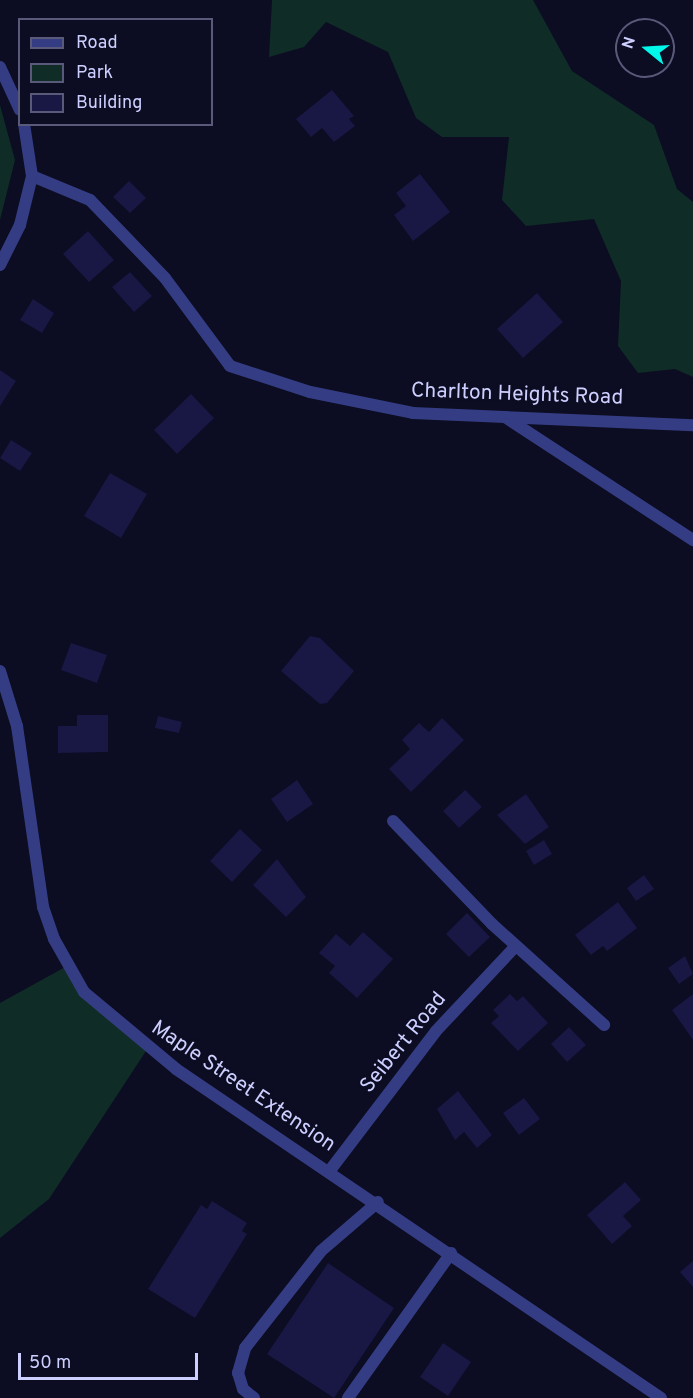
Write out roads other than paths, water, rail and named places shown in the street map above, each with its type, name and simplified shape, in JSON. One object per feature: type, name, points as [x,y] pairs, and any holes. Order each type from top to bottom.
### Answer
[{"type":"street","points":[[0,67],[18,106]]},
{"type":"street","points":[[0,265],[20,225],[32,176],[24,126]]},
{"type":"street","name":"Charlton Heights Road","points":[[32,176],[90,200],[165,278],[230,366],[310,392],[413,414],[693,425]]},
{"type":"street","points":[[505,417],[693,540]]},
{"type":"street","name":"Maple Street Extension","points":[[0,671],[17,726],[43,907],[54,939],[84,992],[148,1048],[331,1169],[661,1398]]},
{"type":"street","points":[[393,821],[515,947],[604,1025]]},
{"type":"street","name":"Seibert Road","points":[[331,1169],[436,1031],[515,947]]},
{"type":"street","points":[[254,1398],[243,1389],[238,1373],[244,1348],[321,1251],[378,1202]]},
{"type":"street","points":[[348,1398],[451,1253]]}]
